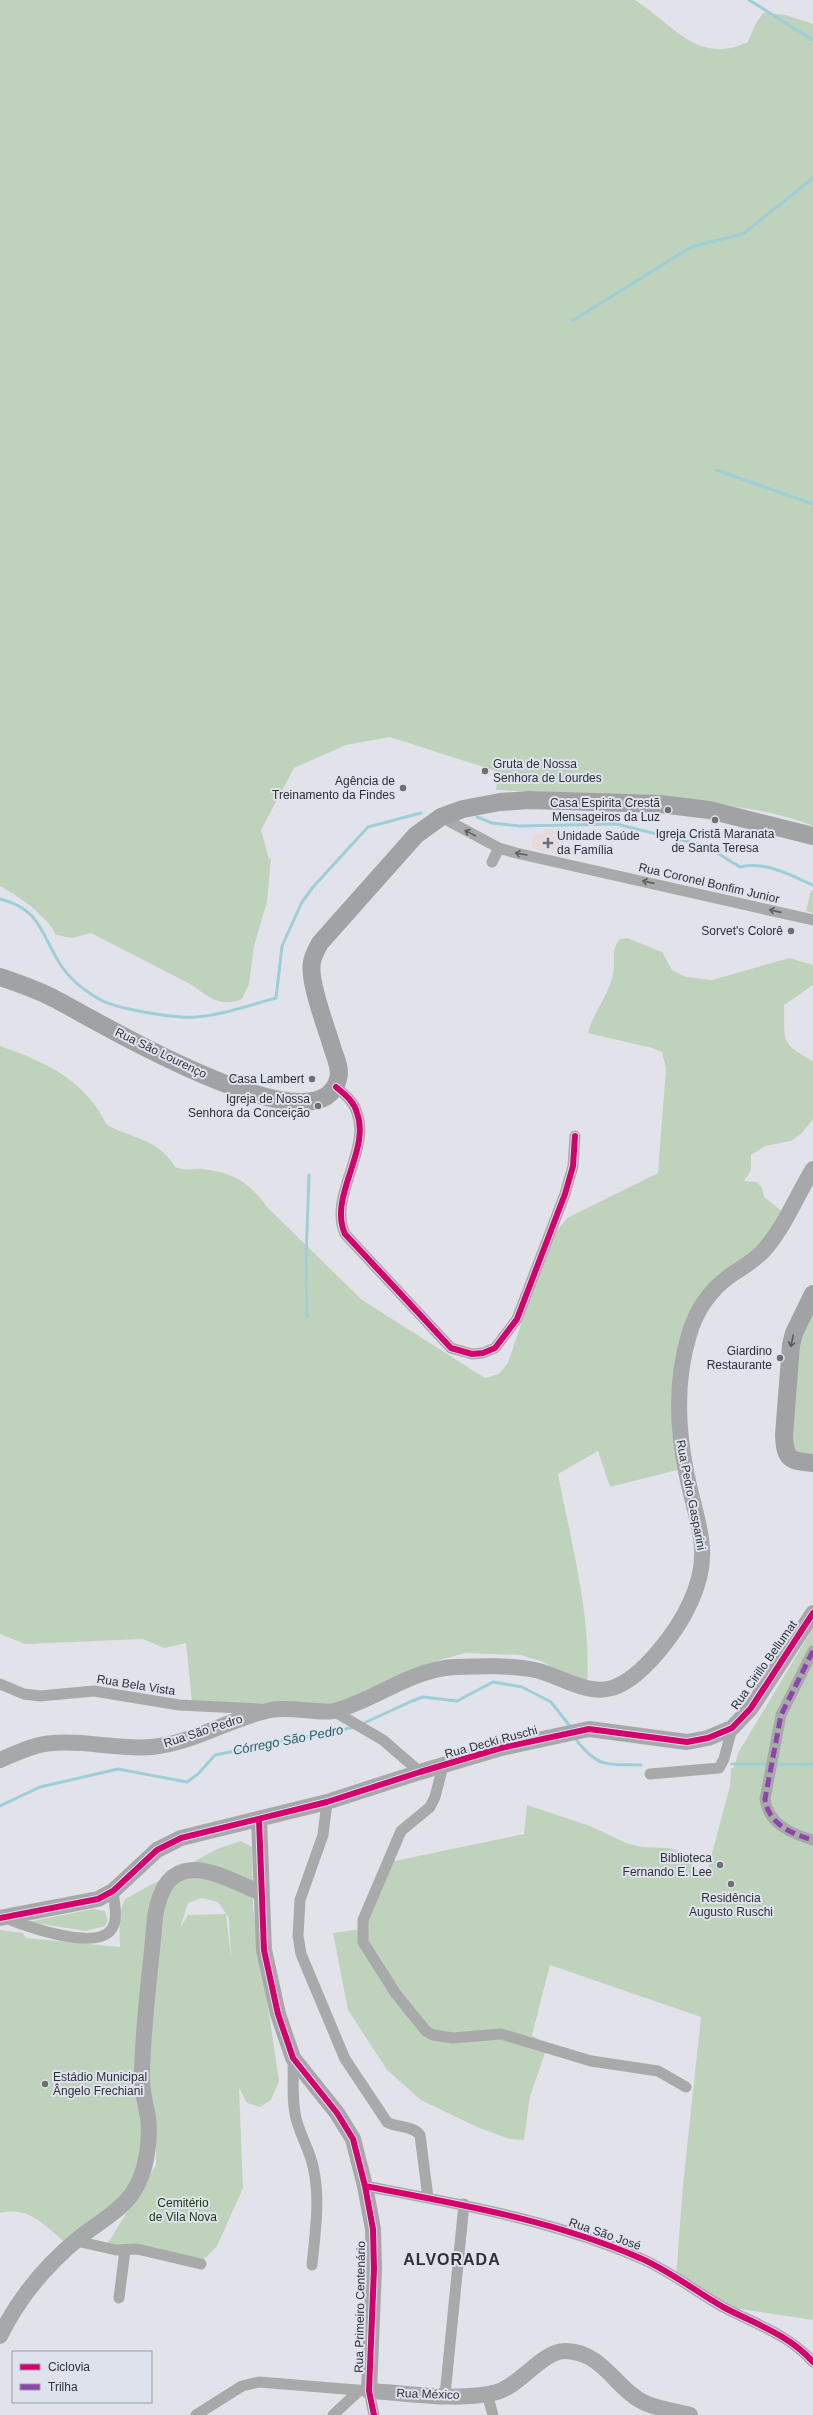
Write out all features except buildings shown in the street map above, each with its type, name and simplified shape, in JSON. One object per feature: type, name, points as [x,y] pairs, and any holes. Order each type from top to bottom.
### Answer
[{"type":"main road","points":[[336,1087],[339,1067],[312,979],[312,962],[314,954],[330,931],[416,835],[441,817],[463,809],[500,802],[529,800],[631,802],[709,810],[813,836]]},
{"type":"main road","name":"Rua São Lourenço","points":[[0,977],[52,997],[196,1073],[270,1099],[299,1102],[316,1100],[327,1095],[336,1087]]},
{"type":"main road","points":[[811,1302],[794,1333],[791,1345],[784,1448],[786,1453],[792,1459],[813,1463]]},
{"type":"street","name":"Rua Coronel Bonfim Junior","points":[[441,817],[499,848],[813,920]]},
{"type":"street","points":[[492,862],[499,848]]},
{"type":"street","points":[[336,1087],[351,1101],[358,1113],[359,1127],[357,1146],[342,1209],[342,1228],[345,1234],[451,1348],[465,1353],[484,1353],[495,1348],[517,1319],[573,1166],[575,1136]]},
{"type":"street","name":"Rua Pedro Gasparini","points":[[336,1712],[401,1682],[436,1669],[501,1667],[534,1670],[593,1690],[605,1690],[613,1688],[631,1678],[650,1659],[679,1622],[689,1605],[702,1573],[703,1561],[701,1534],[687,1476],[680,1435],[678,1401],[681,1369],[688,1336],[694,1318],[704,1301],[715,1289],[756,1259],[767,1248],[813,1169]]},
{"type":"street","name":"Rua Cirillo Bellumat","points":[[732,1728],[751,1708],[813,1613]]},
{"type":"street","points":[[813,1651],[785,1703],[765,1799],[768,1811],[782,1827],[795,1834],[813,1840]]},
{"type":"street","name":"Rua Bela Vista","points":[[0,1684],[7,1689],[29,1695],[94,1691],[179,1705],[271,1710]]},
{"type":"street","name":"Rua São Pedro","points":[[0,1760],[49,1743],[154,1747],[195,1736],[271,1710],[289,1707],[336,1712]]},
{"type":"street","points":[[336,1712],[365,1729],[400,1754],[420,1772]]},
{"type":"street","points":[[650,1774],[719,1768],[724,1759],[732,1728]]},
{"type":"street","name":"Rua Decki Ruschi","points":[[2,1918],[88,1902],[113,1891],[157,1850],[169,1843],[196,1834],[327,1802],[501,1748],[589,1729],[687,1742],[708,1738],[732,1728]]},
{"type":"street","points":[[443,1766],[435,1797],[430,1807],[407,1825],[398,1836],[363,1920],[363,1942],[396,1994],[421,2026],[433,2035],[453,2038],[501,2034],[591,2061],[658,2071],[686,2087]]},
{"type":"street","points":[[327,1802],[324,1835],[300,1900],[298,1936],[301,1954],[345,2059],[387,2122],[396,2126],[414,2130],[420,2135],[428,2198]]},
{"type":"street","name":"Rua Primeiro Centenário","points":[[258,1819],[264,1950],[271,1987],[293,2058],[337,2113],[353,2139],[365,2186],[372,2229],[374,2269],[365,2391]]},
{"type":"street","points":[[0,2336],[20,2299],[37,2278],[76,2240],[126,2201],[138,2182],[144,2165],[149,2136],[142,2081],[155,1917],[162,1891],[172,1878],[188,1869],[213,1872],[261,1893]]},
{"type":"street","points":[[2,1918],[28,1928],[48,1933],[92,1938],[104,1936],[110,1931],[115,1920],[113,1891]]},
{"type":"street","points":[[293,2058],[294,2103],[297,2121],[309,2150],[315,2172],[317,2204],[312,2265]]},
{"type":"street","name":"Rua São José","points":[[365,2186],[464,2204],[540,2224],[639,2257],[663,2268],[725,2308],[784,2337],[813,2362]]},
{"type":"street","points":[[445,2395],[464,2204]]},
{"type":"street","points":[[76,2240],[116,2250],[138,2249],[202,2264]]},
{"type":"street","points":[[119,2298],[126,2250]]},
{"type":"street","name":"Rua México","points":[[365,2391],[445,2395],[487,2394],[512,2386],[548,2357],[566,2351],[594,2360],[644,2403]]},
{"type":"street","points":[[196,2415],[242,2386],[251,2383],[267,2382],[365,2391]]},
{"type":"street","points":[[333,2415],[365,2391]]},
{"type":"street","points":[[365,2391],[374,2415]]},
{"type":"street","points":[[487,2394],[493,2415]]},
{"type":"street","points":[[644,2403],[655,2415]]},
{"type":"street","points":[[644,2403],[690,2415]]},
{"type":"shaded area","name":"Unidade Saúde da Família","points":[[545,829],[571,832],[569,839],[565,838],[562,855],[531,848],[534,833],[543,835]]},
{"type":"green space","points":[[0,0],[635,0],[687,39],[700,46],[714,49],[730,48],[748,42],[755,25],[763,13],[786,15],[813,24],[813,826],[762,811],[709,804],[607,795],[496,790],[499,772],[390,737],[346,745],[294,768],[261,830],[269,859],[271,858],[267,902],[254,946],[249,984],[242,999],[228,1002],[216,1000],[204,994],[192,985],[91,933],[72,938],[56,935],[39,913],[16,895],[0,886]]},
{"type":"green space","points":[[811,890],[813,891],[813,913],[806,911]]},
{"type":"green space","points":[[627,938],[662,952],[672,970],[686,977],[712,980],[789,958],[813,965],[813,985],[784,1005],[784,1026],[786,1040],[789,1045],[794,1050],[813,1061],[813,1119],[802,1133],[791,1141],[765,1146],[751,1155],[751,1170],[744,1181],[757,1182],[762,1188],[764,1197],[784,1213],[685,1339],[681,1469],[610,1487],[598,1451],[558,1474],[583,1607],[588,1660],[587,1687],[541,1661],[520,1655],[465,1653],[440,1660],[332,1712],[192,1703],[186,1643],[164,1648],[143,1639],[25,1644],[0,1634],[0,1046],[33,1059],[62,1074],[87,1096],[98,1109],[107,1125],[153,1145],[169,1158],[175,1167],[187,1170],[203,1169],[224,1173],[240,1180],[254,1191],[267,1207],[362,1300],[485,1378],[499,1374],[508,1363],[549,1241],[567,1218],[658,1173],[666,1068],[662,1052],[652,1048],[588,1033],[593,1018],[605,997],[611,982],[614,969],[614,952],[617,943],[620,939]]},
{"type":"green space","points":[[813,1313],[813,1456],[792,1453],[797,1339]]},
{"type":"green space","points":[[813,1628],[813,2320],[734,2308],[676,2278],[683,2185],[701,2017],[550,1965],[532,2035],[543,2043],[545,2053],[530,2096],[524,2140],[510,2139],[477,2127],[421,2100],[387,2070],[348,2010],[333,1933],[369,1928],[363,1913],[385,1863],[524,1834],[527,1805],[590,1826],[626,1843],[642,1847],[669,1848],[679,1851],[699,1872],[706,1876],[730,1786],[731,1768],[734,1768],[738,1753]]},
{"type":"green space","name":"Cemitério de Vila Nova","points":[[241,1841],[252,1847],[253,1907],[279,2081],[271,2100],[260,2107],[247,2103],[239,2088],[243,2188],[217,2246],[202,2261],[108,2243],[156,2165],[156,2132],[140,2095],[142,2160],[124,2195],[66,2243],[43,2224],[28,2215],[20,2212],[0,2213],[0,1930],[23,1933],[26,1938],[120,1947],[119,1915],[125,1899],[217,1849]],"holes":[[[202,1898],[218,1902],[229,1918],[231,1959],[226,1914],[188,1915],[180,1928],[188,1903]]]},
{"type":"green space","points":[[93,1909],[105,1911],[108,1920],[105,1926],[86,1931],[28,1922]]},
{"type":"waterway","points":[[749,0],[813,40]]},
{"type":"waterway","points":[[572,321],[691,247],[743,234],[813,178]]},
{"type":"waterway","points":[[716,470],[813,504]]},
{"type":"waterway","points":[[0,899],[24,909],[33,917],[39,925],[55,956],[66,972],[79,985],[99,999],[107,1003],[132,1010],[161,1015],[196,1017],[216,1014],[276,998],[282,946],[302,902],[313,887],[368,827],[421,813]]},
{"type":"waterway","points":[[477,817],[492,823],[520,826],[616,824],[706,846],[740,867],[769,867],[813,885]]},
{"type":"waterway","points":[[307,1317],[306,1260],[309,1175]]},
{"type":"waterway","name":"Córrego São Pedro","points":[[362,1724],[423,1697],[457,1701],[493,1682],[522,1687],[551,1702],[569,1725]]},
{"type":"waterway","name":"Córrego São Pedro","points":[[0,1806],[40,1787],[118,1769],[187,1782],[198,1774],[215,1755],[355,1727]]},
{"type":"waterway","name":"Córrego São Pedro","points":[[577,1741],[598,1761],[612,1764],[641,1765]]},
{"type":"waterway","name":"Córrego São Pedro","points":[[732,1764],[769,1764]]},
{"type":"waterway","name":"Córrego São Pedro","points":[[774,1765],[813,1764]]},
{"type":"marked path","points":[[813,1651],[781,1715],[765,1799],[767,1808],[771,1815],[782,1827],[797,1835],[813,1840]]},
{"type":"cycle path","points":[[336,1087],[354,1105],[360,1127],[359,1142],[345,1189],[342,1205],[341,1220],[345,1234],[451,1348],[472,1354],[483,1353],[495,1348],[517,1319],[565,1194],[573,1166],[575,1136]]},
{"type":"cycle path","points":[[0,1918],[98,1899],[113,1891],[157,1850],[181,1838],[327,1802],[501,1748],[589,1729],[687,1742],[708,1738],[732,1728],[751,1708],[813,1613]]},
{"type":"cycle path","points":[[259,1819],[264,1950],[278,2014],[293,2058],[337,2113],[353,2139],[365,2186],[373,2229],[374,2269],[369,2391],[374,2415]]},
{"type":"cycle path","points":[[365,2186],[505,2214],[573,2233],[607,2245],[651,2263],[723,2307],[771,2330],[793,2344],[813,2362]]},
{"type":"place","name":"Gruta de Nossa Senhora de Lourdes","points":[[485,771]]},
{"type":"place","name":"Agência de Treinamento da Findes","points":[[403,788]]},
{"type":"place","name":"Casa Espirita Crestã Mensageiros da Luz","points":[[668,810]]},
{"type":"place","name":"Igreja Cristã Maranata de Santa Teresa","points":[[715,820]]},
{"type":"place","name":"Unidade Saúde da Família","points":[[548,843]]},
{"type":"place","name":"Sorvet's Colorê","points":[[791,931]]},
{"type":"place","name":"Casa Lambert","points":[[312,1079]]},
{"type":"place","name":"Igreja de Nossa Senhora da Conceição","points":[[318,1106]]},
{"type":"place","name":"Giardino Restaurante","points":[[780,1358]]},
{"type":"place","name":"Biblioteca Fernando E. Lee","points":[[720,1865]]},
{"type":"place","name":"Residência Augusto Ruschi","points":[[731,1884]]},
{"type":"place","name":"Estádio Municipal Ângelo Frechiani","points":[[45,2084]]},
{"type":"district","name":"ALVORADA","points":[[452,2259]]}]
